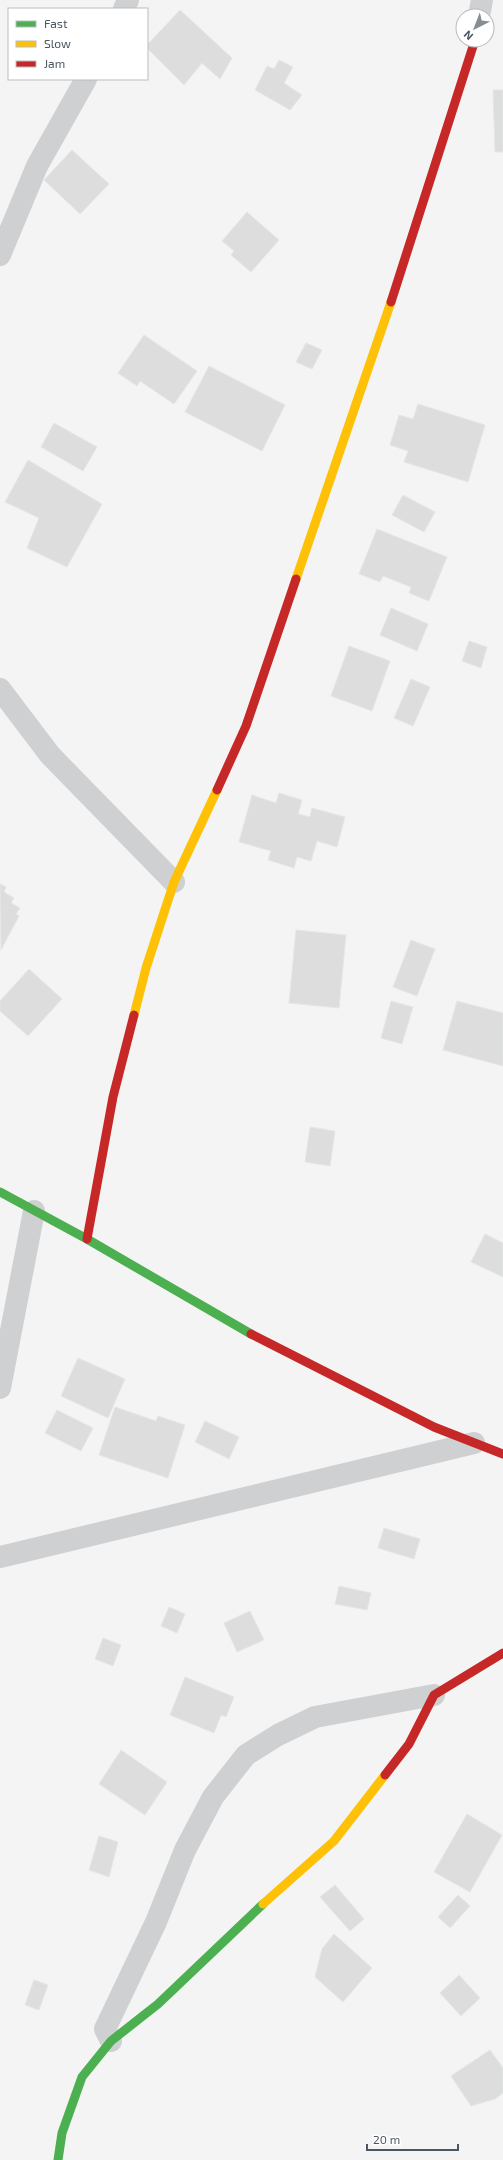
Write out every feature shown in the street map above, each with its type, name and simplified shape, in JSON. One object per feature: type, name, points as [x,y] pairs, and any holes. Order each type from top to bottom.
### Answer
[{"type":"street","points":[[87,1239],[113,1097],[127,1036],[146,968],[174,882],[246,726],[396,290],[472,48]]},
{"type":"street","points":[[0,255],[37,166],[85,80]]},
{"type":"street","points":[[0,688],[50,755],[174,882]]},
{"type":"street","points":[[0,1192],[87,1239],[273,1346],[434,1427],[503,1454]]},
{"type":"street","points":[[0,1388],[34,1211]]},
{"type":"street","points":[[0,1557],[474,1443]]},
{"type":"street","points":[[111,2041],[105,2029],[156,1922],[185,1850],[213,1797],[246,1755],[278,1735],[315,1717],[434,1695],[503,1653]]},
{"type":"street","points":[[58,2160],[62,2133],[82,2077],[111,2041],[158,2004],[280,1888],[302,1871],[334,1841],[409,1744],[434,1695]]},
{"type":"building","points":[[180,10],[232,58],[220,79],[202,63],[184,85],[148,49],[148,44]]},
{"type":"building","points":[[279,60],[293,67],[284,83],[302,95],[290,110],[255,90],[267,66],[274,69]]},
{"type":"building","points":[[493,90],[503,90],[503,152],[495,152]]},
{"type":"building","points":[[72,150],[109,184],[80,214],[44,180]]},
{"type":"building","points":[[247,212],[279,240],[251,272],[231,255],[234,251],[222,241]]},
{"type":"building","points":[[144,335],[197,371],[174,404],[140,381],[137,386],[118,373]]},
{"type":"building","points":[[306,343],[322,350],[312,369],[296,362]]},
{"type":"building","points":[[209,366],[285,405],[262,451],[185,412]]},
{"type":"building","points":[[418,404],[485,425],[468,482],[404,462],[408,451],[390,445],[399,415],[413,419]]},
{"type":"building","points":[[54,423],[97,447],[83,471],[41,447]]},
{"type":"building","points":[[28,460],[102,504],[67,567],[27,548],[39,518],[5,502]]},
{"type":"building","points":[[403,495],[435,512],[424,532],[392,515]]},
{"type":"building","points":[[377,529],[447,557],[429,601],[409,593],[411,587],[383,576],[380,582],[359,574]]},
{"type":"building","points":[[391,608],[428,624],[417,651],[380,635]]},
{"type":"building","points":[[469,641],[487,647],[481,668],[462,661]]},
{"type":"building","points":[[349,646],[390,661],[372,711],[331,696]]},
{"type":"building","points":[[411,679],[430,687],[413,726],[394,718]]},
{"type":"building","points":[[279,793],[302,800],[298,814],[310,817],[312,808],[345,817],[337,847],[317,841],[311,861],[297,857],[294,868],[268,860],[271,851],[239,842],[252,795],[276,803]]},
{"type":"building","points":[[0,884],[6,887],[4,892],[14,898],[11,903],[20,908],[16,914],[19,916],[1,950]]},
{"type":"building","points":[[296,930],[346,935],[339,1008],[289,1003]]},
{"type":"building","points":[[411,940],[435,949],[417,996],[393,987]]},
{"type":"building","points":[[29,969],[62,999],[28,1036],[0,1011],[0,1001]]},
{"type":"building","points":[[391,1001],[413,1007],[402,1044],[381,1038]]},
{"type":"building","points":[[457,1001],[503,1013],[503,1066],[443,1050]]},
{"type":"building","points":[[310,1127],[335,1131],[330,1166],[305,1162]]},
{"type":"building","points":[[485,1234],[503,1243],[503,1277],[471,1262]]},
{"type":"building","points":[[78,1358],[125,1379],[108,1418],[61,1396]]},
{"type":"building","points":[[115,1407],[156,1421],[158,1416],[185,1425],[168,1478],[99,1455]]},
{"type":"building","points":[[57,1410],[93,1428],[81,1451],[45,1433]]},
{"type":"building","points":[[205,1421],[239,1437],[229,1459],[195,1442]]},
{"type":"building","points":[[384,1528],[420,1539],[414,1559],[378,1548]]},
{"type":"building","points":[[339,1586],[371,1593],[367,1610],[335,1604]]},
{"type":"building","points":[[169,1607],[185,1614],[177,1633],[161,1626]]},
{"type":"building","points":[[250,1611],[264,1640],[237,1652],[224,1623]]},
{"type":"building","points":[[103,1638],[121,1645],[113,1666],[95,1659]]},
{"type":"building","points":[[185,1677],[234,1697],[226,1717],[221,1715],[214,1733],[170,1715]]},
{"type":"building","points":[[121,1750],[167,1782],[145,1815],[99,1784]]},
{"type":"building","points":[[467,1814],[502,1835],[470,1892],[434,1872]]},
{"type":"building","points":[[99,1836],[118,1842],[109,1877],[89,1870]]},
{"type":"building","points":[[335,1885],[364,1919],[350,1931],[320,1897]]},
{"type":"building","points":[[458,1895],[470,1906],[450,1928],[438,1917]]},
{"type":"building","points":[[334,1934],[372,1968],[343,2002],[315,1977],[322,1949]]},
{"type":"building","points":[[459,1975],[480,1998],[461,2016],[440,1993]]},
{"type":"building","points":[[34,1980],[48,1985],[39,2010],[25,2005]]},
{"type":"building","points":[[490,2050],[503,2068],[503,2093],[495,2099],[471,2106],[451,2076]]},
{"type":"traffic: fast","points":[[0,1192],[87,1239],[251,1334]]},
{"type":"traffic: fast","points":[[58,2160],[62,2133],[82,2077],[111,2041],[158,2004],[263,1904]]},
{"type":"traffic: slow","points":[[296,579],[391,302]]},
{"type":"traffic: slow","points":[[134,1015],[146,968],[174,882],[217,790]]},
{"type":"traffic: slow","points":[[263,1904],[334,1841],[385,1775]]},
{"type":"traffic: jam","points":[[391,302],[472,48]]},
{"type":"traffic: jam","points":[[217,790],[246,726],[296,579]]},
{"type":"traffic: jam","points":[[87,1239],[113,1097],[134,1015]]},
{"type":"traffic: jam","points":[[251,1334],[434,1427],[503,1454]]},
{"type":"traffic: jam","points":[[385,1775],[409,1744],[434,1695],[503,1653]]}]
